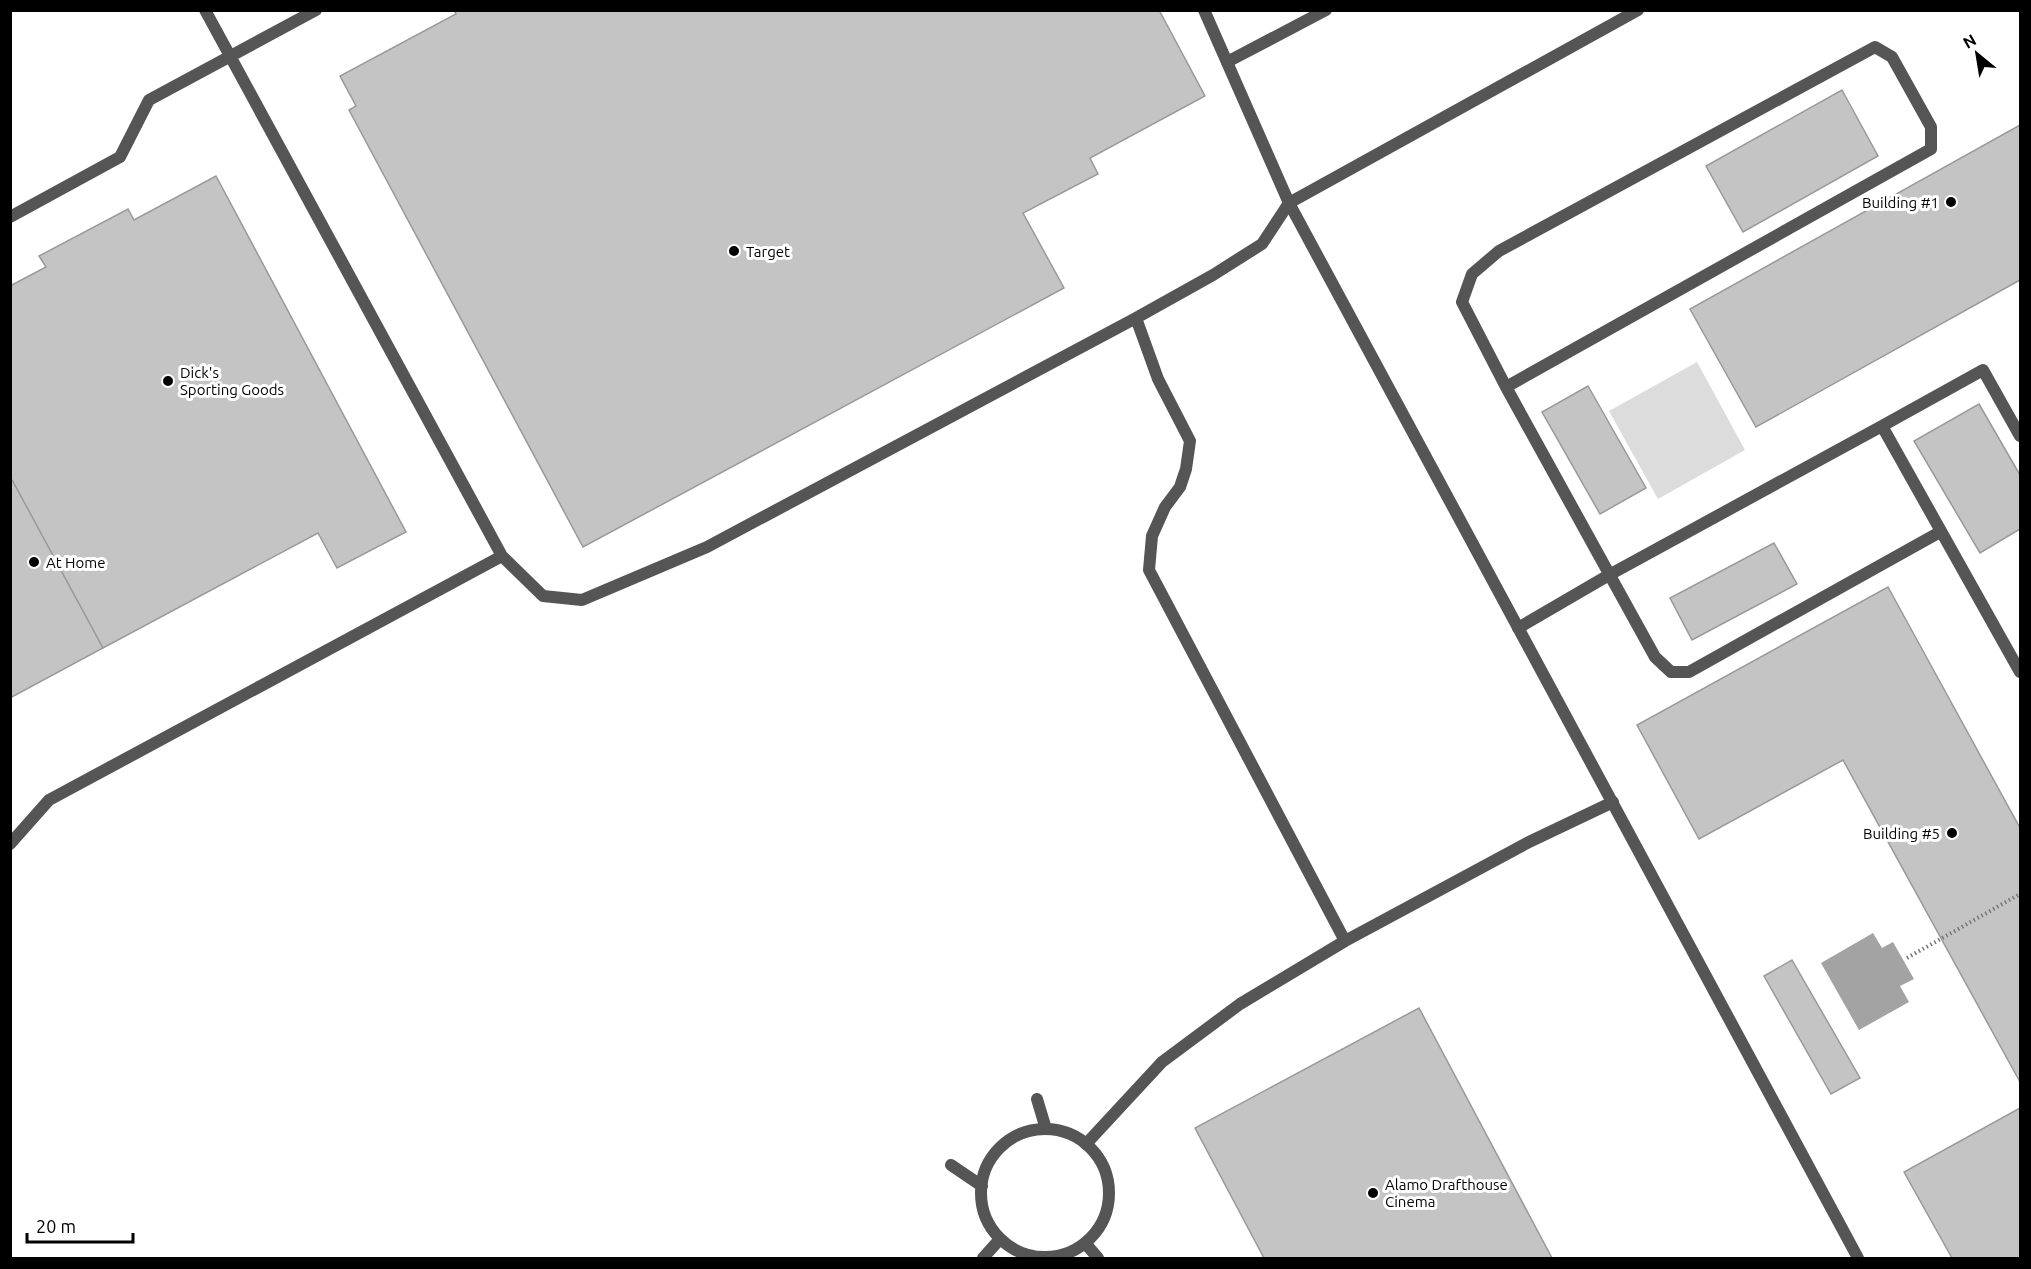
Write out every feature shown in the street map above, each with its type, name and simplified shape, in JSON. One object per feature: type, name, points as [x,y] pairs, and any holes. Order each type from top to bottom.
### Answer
[{"type":"street","points":[[205,10],[502,556],[543,596],[582,600],[707,547],[1136,318],[1262,244],[1289,202],[1638,10]]},
{"type":"street","points":[[10,217],[120,157],[149,100],[316,10]]},
{"type":"street","points":[[1204,10],[1289,202],[1858,1258]]},
{"type":"street","points":[[1227,62],[1326,10]]},
{"type":"street","points":[[1506,387],[1931,149],[1930,127],[1892,57],[1875,47],[1499,251],[1472,274],[1462,302],[1506,387],[1655,657],[1671,672],[1689,672],[1940,532]]},
{"type":"street","points":[[1136,318],[1158,379],[1190,441],[1186,469],[1180,487],[1165,507],[1152,536],[1149,570],[1345,941]]},
{"type":"street","points":[[1518,628],[1609,575],[1983,370],[2020,436]]},
{"type":"street","points":[[1882,426],[2020,672]]},
{"type":"street","points":[[10,844],[49,800],[502,556]]},
{"type":"street","points":[[1086,1144],[1162,1062],[1239,1004],[1345,941],[1529,842],[1613,802]]},
{"type":"street","points":[[1037,1099],[1046,1129]]},
{"type":"street","points":[[1046,1129],[1067,1133],[1086,1144],[1099,1158],[1107,1176],[1109,1194],[1105,1213],[1097,1231],[1085,1243],[1067,1253],[1049,1257],[1031,1256],[1014,1250],[999,1239],[987,1221],[981,1201],[982,1179],[991,1159],[1005,1143],[1024,1132],[1046,1129]]},
{"type":"street","points":[[951,1165],[982,1186]]},
{"type":"street","points":[[983,1258],[999,1239]]},
{"type":"street","points":[[1085,1243],[1098,1258]]},
{"type":"path","points":[[1907,958],[2020,894]]},
{"type":"shaded area","points":[[1697,362],[1745,450],[1658,499],[1609,411]]},
{"type":"shaded area","points":[[1873,933],[1882,948],[1893,942],[1914,979],[1900,986],[1909,1002],[1859,1030],[1821,963]]},
{"type":"building","name":"Target","points":[[454,10],[1159,10],[1205,96],[1090,158],[1098,174],[1023,213],[1064,288],[583,547],[349,110],[356,106],[340,76],[456,14]]},
{"type":"building","points":[[1842,90],[1878,156],[1743,232],[1706,166]]},
{"type":"building","name":"Building #1","points":[[2020,125],[2020,280],[1756,427],[1690,309]]},
{"type":"building","name":"Dick's Sporting Goods","points":[[216,176],[406,532],[337,568],[318,533],[103,648],[10,476],[10,286],[46,267],[39,256],[128,209],[134,220]]},
{"type":"building","points":[[1588,386],[1646,488],[1600,514],[1542,412]]},
{"type":"building","points":[[1979,404],[2020,475],[2020,529],[1980,553],[1914,441]]},
{"type":"building","name":"At Home","points":[[10,476],[103,648],[10,698]]},
{"type":"building","points":[[1774,543],[1797,584],[1692,640],[1670,598]]},
{"type":"building","name":"Building #5","points":[[1888,587],[2020,828],[2020,1082],[1843,760],[1699,839],[1637,725]]},
{"type":"building","points":[[1792,960],[1860,1078],[1831,1094],[1764,976]]},
{"type":"building","name":"Alamo Drafthouse Cinema","points":[[1419,1008],[1552,1258],[1264,1258],[1195,1128]]},
{"type":"building","points":[[2020,1108],[2020,1258],[1952,1258],[1904,1172]]},
{"type":"place","name":"Building #1","points":[[1951,202]]},
{"type":"place","name":"Target","points":[[734,251]]},
{"type":"place","name":"Dick's Sporting Goods","points":[[168,381]]},
{"type":"place","name":"At Home","points":[[34,562]]},
{"type":"place","name":"Building #5","points":[[1952,833]]},
{"type":"place","name":"Alamo Drafthouse Cinema","points":[[1373,1193]]}]
